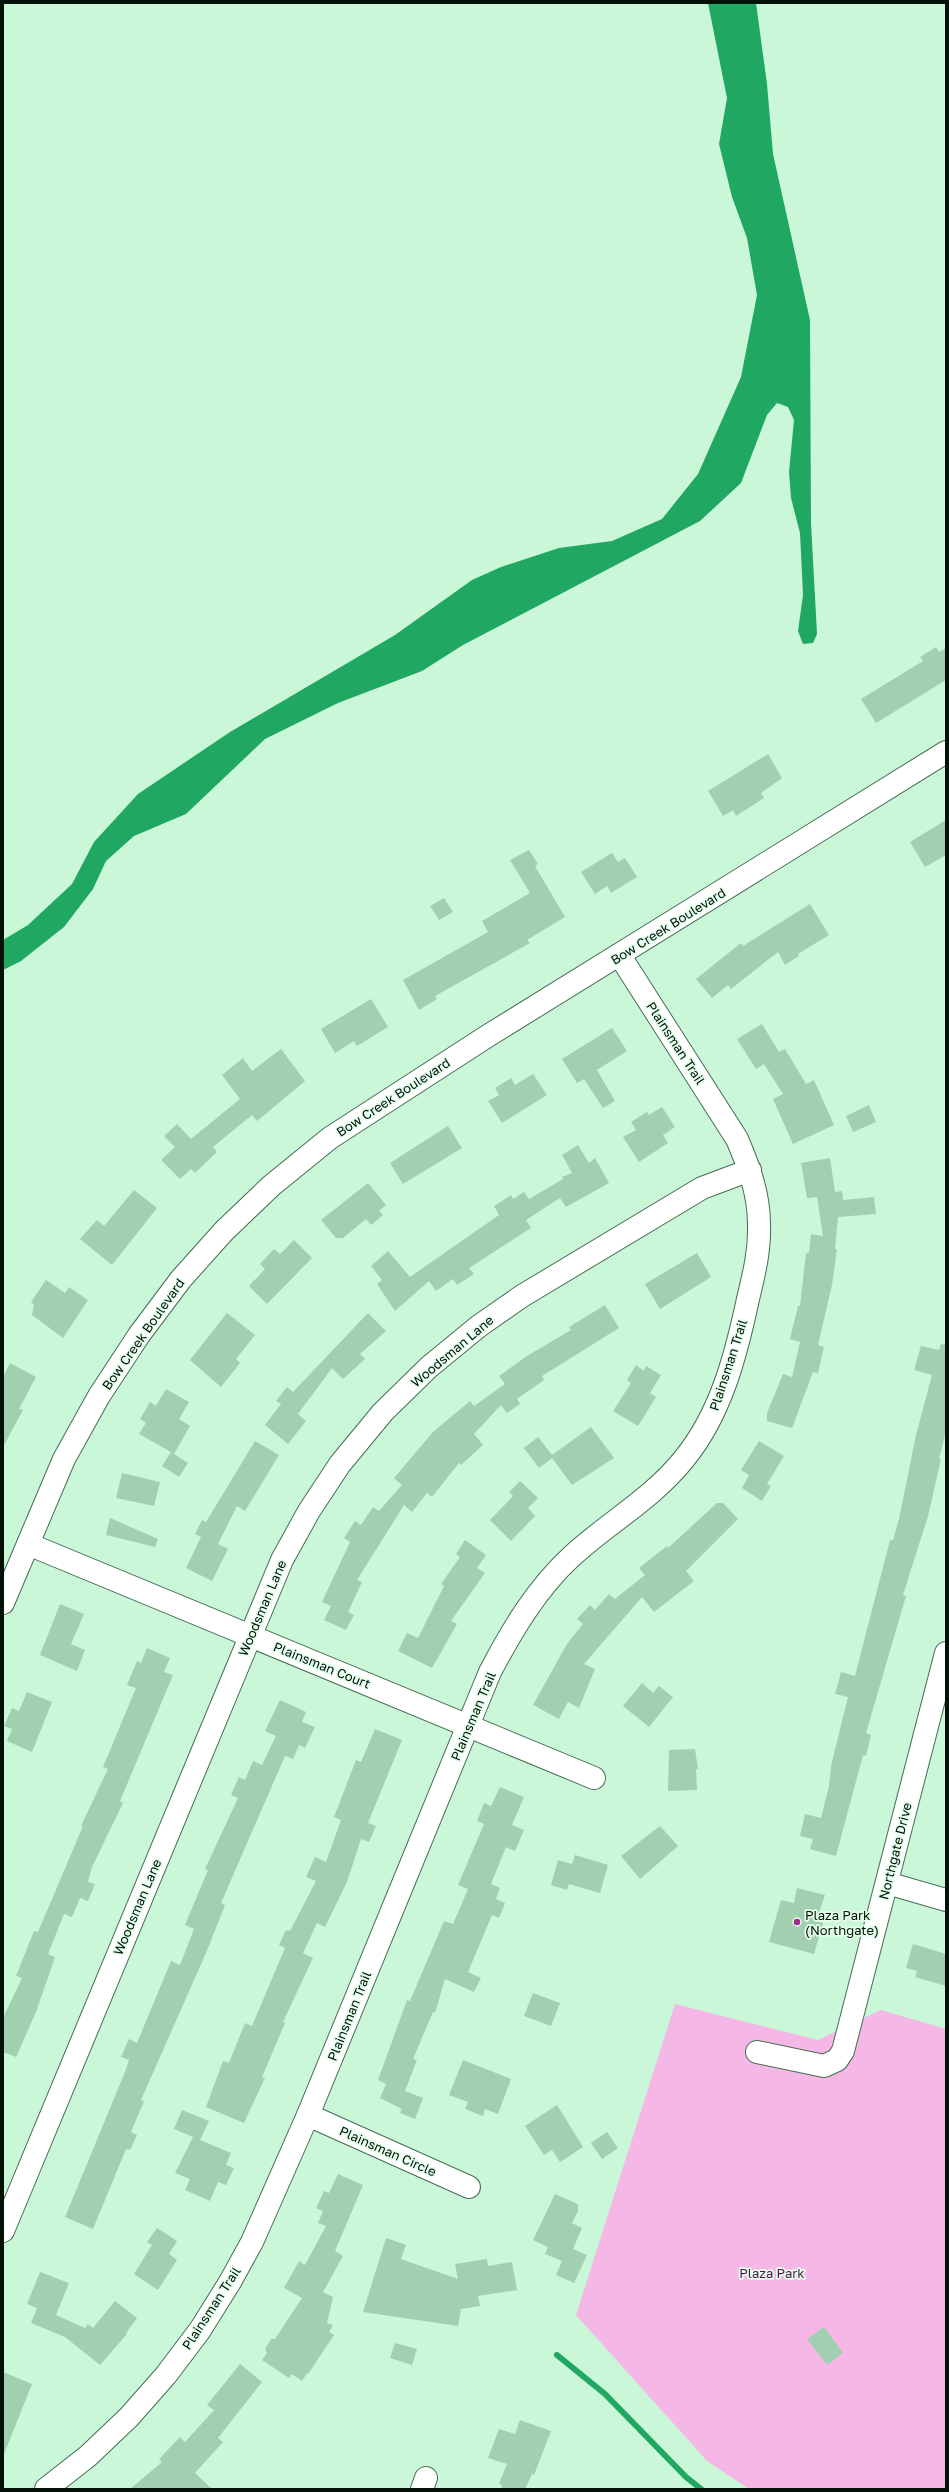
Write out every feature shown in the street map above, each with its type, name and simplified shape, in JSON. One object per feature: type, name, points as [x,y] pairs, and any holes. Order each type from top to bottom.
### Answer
[{"type":"street","name":"Bow Creek Boulevard","points":[[3,1603],[64,1459],[99,1396],[148,1323],[181,1279],[224,1231],[271,1186],[330,1138],[486,1037],[620,956],[946,752]]},
{"type":"street","name":"Plainsman Trail","points":[[46,2489],[88,2456],[129,2417],[166,2375],[200,2330],[252,2242],[308,2115],[490,1672],[510,1635],[538,1594],[570,1558],[661,1485],[684,1460],[704,1431],[717,1407],[740,1336],[758,1255],[759,1224],[756,1193],[750,1170],[737,1139],[620,956]]},
{"type":"street","name":"Woodsman Lane","points":[[3,2231],[282,1560],[309,1511],[340,1464],[384,1412],[429,1367],[479,1326],[522,1296],[702,1188],[750,1170]]},
{"type":"street","name":"Plainsman Court","points":[[28,1544],[469,1725],[594,1778]]},
{"type":"street","name":"Northgate Drive","points":[[757,2052],[824,2066],[837,2060],[843,2051],[946,1654]]},
{"type":"street","points":[[887,1883],[946,1900]]},
{"type":"street","name":"Plainsman Circle","points":[[308,2115],[469,2187]]},
{"type":"green space","name":"Plaza Park","points":[[675,2004],[818,2040],[881,2010],[946,2029],[946,2489],[749,2489],[707,2461],[576,2315]]},
{"type":"shaded area","points":[[708,3],[756,3],[767,84],[773,154],[810,320],[811,523],[817,634],[813,643],[803,644],[798,631],[803,595],[800,533],[791,498],[789,472],[794,420],[788,407],[777,403],[767,415],[741,483],[700,521],[463,645],[422,671],[338,703],[265,739],[186,814],[134,836],[106,861],[93,889],[64,927],[21,961],[3,970],[3,940],[28,925],[72,884],[94,842],[138,794],[230,732],[395,635],[472,580],[501,567],[559,548],[612,541],[662,519],[698,474],[741,377],[757,295],[747,238],[732,197],[719,144],[727,98]]},
{"type":"building","points":[[936,647],[939,652],[946,648],[946,680],[876,723],[861,699],[923,661],[920,657]]},
{"type":"building","points":[[768,754],[782,778],[761,793],[764,798],[736,816],[733,810],[723,816],[708,791]]},
{"type":"building","points":[[946,820],[946,855],[925,867],[910,842]]},
{"type":"building","points":[[529,850],[538,864],[535,866],[565,917],[527,940],[530,943],[435,996],[437,999],[419,1010],[403,980],[488,932],[482,921],[530,893],[510,860]]},
{"type":"building","points":[[612,853],[618,862],[625,858],[637,877],[611,893],[607,886],[595,894],[581,872]]},
{"type":"building","points":[[444,898],[453,912],[439,920],[430,906]]},
{"type":"building","points":[[810,904],[829,935],[798,954],[799,956],[785,965],[778,952],[731,989],[728,985],[712,998],[696,979],[741,943],[743,946]]},
{"type":"building","points":[[371,999],[388,1027],[357,1046],[354,1041],[335,1053],[321,1029]]},
{"type":"building","points":[[762,1024],[779,1052],[785,1049],[806,1084],[814,1080],[834,1125],[793,1144],[773,1099],[783,1094],[764,1064],[756,1069],[737,1039]]},
{"type":"building","points":[[612,1028],[627,1051],[597,1070],[615,1101],[603,1108],[584,1079],[577,1083],[562,1059]]},
{"type":"building","points":[[281,1049],[305,1081],[257,1121],[252,1115],[213,1147],[217,1152],[195,1173],[191,1169],[180,1179],[161,1160],[175,1147],[164,1136],[177,1124],[191,1139],[240,1099],[222,1075],[243,1058],[252,1071]]},
{"type":"building","points":[[533,1074],[547,1095],[502,1123],[488,1101],[499,1095],[495,1088],[511,1078],[515,1085]]},
{"type":"building","points":[[869,1105],[876,1122],[853,1132],[846,1116]]},
{"type":"building","points":[[662,1107],[675,1127],[663,1135],[668,1143],[639,1162],[623,1137],[636,1130],[631,1122],[647,1112],[649,1115]]},
{"type":"building","points":[[448,1126],[462,1148],[403,1184],[390,1163]]},
{"type":"building","points":[[578,1145],[589,1163],[595,1158],[609,1183],[566,1207],[560,1198],[526,1220],[531,1228],[469,1268],[474,1274],[457,1285],[453,1279],[436,1291],[429,1281],[395,1311],[377,1284],[382,1280],[371,1266],[388,1251],[410,1277],[499,1215],[494,1206],[511,1195],[513,1199],[524,1192],[529,1199],[563,1179],[562,1177],[572,1173],[562,1155]]},
{"type":"building","points":[[830,1158],[835,1192],[842,1191],[843,1200],[874,1197],[876,1214],[838,1217],[835,1249],[837,1249],[832,1285],[818,1345],[824,1347],[818,1373],[813,1372],[792,1428],[767,1421],[767,1413],[783,1374],[792,1377],[800,1342],[790,1339],[798,1306],[800,1306],[806,1253],[809,1253],[811,1234],[823,1236],[817,1197],[807,1198],[801,1163]]},
{"type":"building","points":[[368,1183],[386,1205],[379,1211],[383,1215],[371,1225],[366,1219],[343,1238],[336,1238],[321,1220]]},
{"type":"building","points":[[134,1190],[157,1208],[112,1265],[80,1239],[97,1220],[104,1226]]},
{"type":"building","points":[[294,1240],[312,1258],[267,1304],[249,1286],[265,1269],[260,1264],[274,1249],[280,1254]]},
{"type":"building","points":[[697,1253],[711,1277],[660,1309],[645,1284]]},
{"type":"building","points":[[46,1280],[65,1293],[69,1287],[88,1300],[63,1338],[32,1315],[34,1305],[31,1302]]},
{"type":"building","points":[[605,1305],[619,1328],[542,1376],[544,1380],[517,1399],[520,1404],[507,1413],[501,1405],[474,1434],[483,1445],[461,1465],[459,1463],[432,1497],[427,1493],[412,1512],[404,1505],[357,1580],[362,1582],[348,1612],[354,1615],[346,1630],[324,1620],[331,1606],[322,1602],[350,1542],[344,1538],[355,1521],[361,1525],[373,1507],[379,1511],[402,1485],[394,1478],[433,1432],[470,1401],[474,1406],[505,1384],[499,1376],[527,1356],[571,1330],[569,1327]]},
{"type":"building","points":[[227,1313],[255,1335],[236,1359],[240,1363],[221,1387],[190,1360]]},
{"type":"building","points":[[368,1313],[386,1331],[360,1354],[365,1359],[343,1379],[332,1368],[298,1414],[306,1421],[288,1444],[265,1425],[281,1404],[276,1401],[287,1387],[293,1392]]},
{"type":"building","points":[[941,1344],[946,1345],[946,1431],[939,1459],[941,1459],[928,1516],[903,1595],[906,1596],[866,1733],[871,1735],[866,1756],[863,1755],[836,1856],[810,1849],[813,1839],[800,1836],[805,1814],[821,1818],[829,1786],[831,1766],[848,1697],[835,1694],[841,1672],[855,1676],[890,1540],[893,1540],[899,1519],[916,1435],[932,1375],[914,1370],[921,1346],[939,1350]]},
{"type":"building","points":[[10,1363],[36,1377],[19,1409],[23,1410],[3,1447],[3,1377]]},
{"type":"building","points":[[636,1365],[644,1371],[646,1366],[661,1375],[650,1393],[656,1397],[638,1426],[613,1411],[631,1383],[627,1380]]},
{"type":"building","points":[[166,1389],[189,1402],[179,1419],[190,1426],[174,1454],[188,1463],[179,1477],[162,1466],[171,1452],[139,1434],[146,1423],[140,1419],[150,1402],[156,1406]]},
{"type":"building","points":[[591,1427],[614,1458],[572,1485],[552,1458],[539,1468],[524,1448],[538,1437],[552,1455]]},
{"type":"building","points":[[255,1441],[279,1455],[245,1511],[237,1506],[218,1544],[228,1549],[212,1581],[186,1568],[201,1537],[195,1534],[202,1520],[206,1522]]},
{"type":"building","points":[[759,1441],[784,1456],[767,1484],[771,1486],[762,1501],[742,1488],[749,1475],[741,1470]]},
{"type":"building","points":[[122,1473],[160,1482],[154,1506],[116,1498]]},
{"type":"building","points":[[520,1481],[538,1498],[528,1508],[535,1516],[511,1541],[490,1520],[513,1496],[509,1492]]},
{"type":"building","points":[[717,1503],[723,1503],[738,1519],[686,1571],[694,1581],[654,1612],[642,1597],[584,1664],[595,1669],[579,1708],[568,1702],[559,1719],[533,1705],[567,1644],[583,1624],[577,1619],[590,1605],[595,1610],[609,1594],[615,1599],[645,1575],[639,1568],[667,1546],[668,1548]]},
{"type":"building","points":[[110,1518],[158,1539],[155,1547],[106,1535]]},
{"type":"building","points":[[465,1540],[486,1555],[477,1568],[485,1573],[451,1621],[457,1624],[432,1668],[398,1651],[407,1633],[418,1638],[444,1586],[441,1584],[460,1557],[456,1554]]},
{"type":"building","points":[[60,1604],[84,1614],[71,1644],[85,1650],[77,1671],[40,1655]]},
{"type":"building","points":[[147,1648],[170,1658],[164,1672],[173,1675],[120,1801],[123,1803],[92,1867],[88,1882],[95,1884],[88,1901],[80,1898],[72,1917],[64,1914],[48,1954],[55,1957],[36,2012],[16,2057],[3,2052],[3,2018],[22,1978],[16,1976],[34,1931],[38,1932],[83,1826],[81,1826],[108,1769],[103,1767],[136,1688],[127,1685],[137,1661],[141,1663]]},
{"type":"building","points":[[642,1683],[653,1693],[659,1686],[673,1697],[649,1727],[623,1706]]},
{"type":"building","points":[[27,1692],[52,1702],[32,1752],[7,1741],[12,1729],[4,1726],[12,1708],[19,1711]]},
{"type":"building","points":[[280,1700],[306,1712],[302,1722],[315,1727],[305,1748],[299,1745],[293,1759],[285,1756],[221,1903],[225,1905],[206,1953],[141,2100],[144,2101],[131,2132],[137,2135],[130,2150],[126,2149],[93,2229],[65,2217],[125,2072],[129,2060],[121,2057],[129,2039],[137,2043],[171,1961],[180,1965],[194,1929],[185,1925],[208,1870],[205,1869],[238,1798],[231,1795],[239,1777],[245,1780],[253,1761],[262,1765],[276,1736],[265,1731]]},
{"type":"building","points":[[375,1729],[402,1740],[368,1823],[376,1826],[369,1842],[361,1839],[347,1882],[325,1927],[317,1923],[303,1953],[313,1958],[283,2022],[285,2023],[262,2077],[265,2078],[244,2123],[206,2107],[223,2061],[229,2063],[245,2023],[252,2026],[285,1948],[279,1945],[286,1930],[290,1931],[316,1881],[306,1877],[315,1857],[326,1862],[341,1820],[334,1817],[356,1760],[361,1762]]},
{"type":"building","points":[[695,1749],[698,1769],[696,1769],[697,1790],[668,1791],[669,1750]]},
{"type":"building","points":[[500,1787],[524,1797],[512,1825],[524,1830],[515,1851],[506,1847],[491,1884],[500,1888],[496,1899],[505,1903],[499,1918],[492,1915],[468,1972],[481,1978],[474,1992],[445,1979],[435,2013],[433,2012],[413,2059],[417,2060],[405,2091],[423,2098],[415,2119],[400,2113],[402,2109],[380,2098],[386,2084],[378,2080],[407,2000],[410,2001],[444,1921],[453,1924],[468,1889],[458,1885],[484,1824],[477,1821],[484,1803],[491,1806]]},
{"type":"building","points":[[660,1826],[678,1846],[640,1879],[621,1856]]},
{"type":"building","points":[[575,1855],[608,1865],[600,1893],[569,1884],[567,1890],[551,1885],[558,1860],[572,1864]]},
{"type":"building","name":"Plaza Park (Northgate)","points":[[797,1888],[825,1895],[816,1921],[823,1923],[814,1954],[769,1942],[781,1900],[794,1903]]},
{"type":"building","points":[[913,1944],[946,1954],[946,1986],[915,1977],[917,1971],[906,1968]]},
{"type":"building","points":[[533,1993],[560,2003],[551,2026],[524,2016]]},
{"type":"building","points":[[463,2060],[511,2079],[498,2114],[485,2109],[483,2116],[465,2109],[468,2102],[449,2095]]},
{"type":"building","points":[[557,2105],[583,2147],[560,2162],[552,2150],[544,2155],[525,2126]]},
{"type":"building","points":[[182,2110],[209,2121],[200,2140],[231,2153],[226,2165],[234,2168],[226,2185],[218,2182],[210,2201],[185,2190],[190,2179],[175,2173],[193,2137],[174,2129]]},
{"type":"building","points":[[607,2132],[618,2148],[602,2159],[591,2143]]},
{"type":"building","points":[[338,2174],[363,2185],[335,2251],[343,2256],[323,2292],[333,2297],[327,2323],[333,2325],[329,2332],[334,2335],[302,2381],[292,2374],[289,2378],[262,2360],[267,2353],[265,2349],[271,2339],[275,2339],[302,2298],[284,2288],[299,2261],[305,2265],[326,2226],[318,2223],[323,2211],[316,2208],[324,2191],[329,2193]]},
{"type":"building","points":[[555,2194],[578,2204],[578,2211],[572,2223],[582,2228],[573,2249],[587,2255],[574,2283],[556,2275],[562,2261],[545,2254],[548,2247],[533,2240]]},
{"type":"building","points":[[157,2228],[177,2241],[169,2254],[177,2260],[158,2290],[134,2274],[152,2245],[147,2242]]},
{"type":"building","points":[[386,2238],[406,2245],[401,2259],[458,2279],[455,2264],[487,2259],[488,2266],[512,2262],[517,2290],[478,2296],[480,2306],[461,2309],[458,2326],[363,2312]]},
{"type":"building","points":[[40,2272],[69,2283],[56,2315],[85,2328],[88,2324],[93,2328],[115,2301],[137,2318],[126,2333],[127,2334],[100,2365],[65,2337],[31,2323],[37,2308],[27,2304]]},
{"type":"building","points":[[824,2327],[843,2353],[827,2365],[807,2339]]},
{"type":"building","points":[[395,2343],[417,2349],[412,2365],[390,2358]]},
{"type":"building","points":[[240,2364],[262,2382],[218,2438],[223,2442],[195,2473],[212,2489],[130,2489],[162,2462],[159,2459],[180,2437],[185,2442],[214,2410],[207,2405]]},
{"type":"building","points":[[3,2372],[32,2384],[4,2454],[3,2454]]},
{"type":"building","points":[[520,2420],[551,2431],[534,2475],[532,2474],[525,2489],[501,2489],[502,2485],[499,2484],[507,2464],[488,2458],[499,2429],[515,2434]]},
{"type":"waterway","points":[[557,2355],[605,2394],[686,2477],[701,2489]]},
{"type":"place","name":"Plaza Park (Northgate)","points":[[797,1922]]}]
